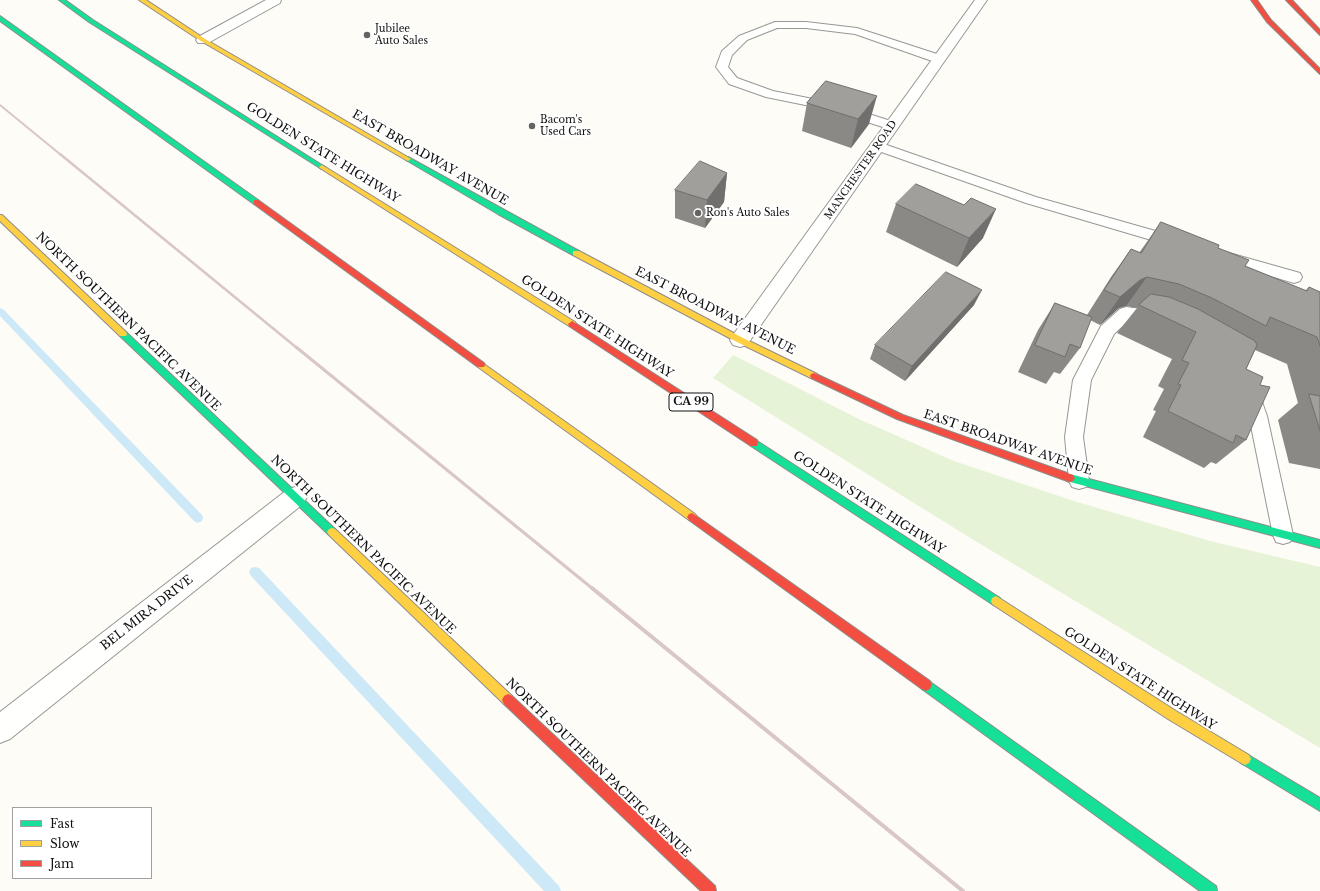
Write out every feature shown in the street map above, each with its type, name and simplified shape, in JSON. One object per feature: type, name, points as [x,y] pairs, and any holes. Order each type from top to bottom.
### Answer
[{"type":"main road","name":"GOLDEN STATE HIGHWAY","points":[[62,0],[91,21],[585,333],[1172,715],[1320,805]]},
{"type":"main road","name":"EAST BROADWAY AVENUE","points":[[142,0],[203,40],[500,212],[740,340],[900,417],[1079,481],[1320,544]]},
{"type":"main road","points":[[1254,0],[1269,21],[1320,72]]},
{"type":"main road","points":[[1290,0],[1297,10],[1320,33]]},
{"type":"main road","points":[[0,18],[1211,891]]},
{"type":"main road","name":"NORTH SOUTHERN PACIFIC AVENUE","points":[[0,217],[710,891]]},
{"type":"street","points":[[203,40],[275,0]]},
{"type":"street","name":"MANCHESTER ROAD","points":[[740,340],[981,0]]},
{"type":"street","name":"BEL MIRA DRIVE","points":[[0,729],[295,497]]},
{"type":"lane","points":[[892,126],[832,107],[770,94],[733,81],[722,67],[726,54],[743,38],[774,25],[806,25],[857,31],[939,59]]},
{"type":"lane","points":[[878,146],[1031,200],[1189,246]]},
{"type":"lane","points":[[1212,252],[1294,277]]},
{"type":"lane","points":[[1079,481],[1074,437],[1082,380],[1107,330],[1126,313],[1150,317],[1168,326]]},
{"type":"lane","points":[[1243,376],[1247,383],[1258,416],[1283,535]]},
{"type":"green space","points":[[733,355],[861,420],[954,461],[1074,501],[1210,541],[1320,567],[1320,748],[967,536],[713,378]]},
{"type":"building","points":[[826,81],[877,96],[858,119],[807,103]]},
{"type":"building","points":[[700,161],[727,173],[707,200],[675,190]]},
{"type":"building","points":[[916,184],[964,205],[971,198],[996,209],[969,238],[896,204]]},
{"type":"building","points":[[1161,222],[1219,245],[1218,248],[1249,260],[1245,266],[1307,291],[1309,287],[1320,292],[1320,346],[1317,337],[1270,317],[1266,326],[1212,298],[1179,284],[1147,277],[1140,280],[1120,297],[1104,290],[1131,249],[1141,253]]},
{"type":"building","points":[[946,272],[982,290],[912,366],[875,345]]},
{"type":"building","points":[[1151,294],[1169,297],[1198,309],[1255,341],[1257,345],[1246,369],[1263,377],[1260,385],[1270,387],[1246,440],[1236,435],[1233,443],[1168,411],[1181,385],[1178,384],[1189,363],[1182,360],[1196,332],[1139,305]]},
{"type":"building","points":[[1055,303],[1092,317],[1080,348],[1070,344],[1065,357],[1035,345]]},
{"type":"building","points":[[1309,394],[1320,396],[1320,430]]},
{"type":"waterway","points":[[0,311],[198,518]]},
{"type":"waterway","points":[[255,572],[554,891]]},
{"type":"railway","points":[[0,105],[61,155]]},
{"type":"railway","points":[[60,154],[297,348]]},
{"type":"railway","points":[[296,347],[593,589]]},
{"type":"railway","points":[[592,588],[963,891]]},
{"type":"traffic: fast","points":[[62,0],[91,21],[322,167]]},
{"type":"traffic: fast","points":[[0,18],[256,202]]},
{"type":"traffic: fast","points":[[408,159],[500,212],[576,253]]},
{"type":"traffic: fast","points":[[123,334],[332,532]]},
{"type":"traffic: fast","points":[[754,443],[996,601]]},
{"type":"traffic: fast","points":[[1070,478],[1320,544]]},
{"type":"traffic: fast","points":[[926,685],[1211,891]]},
{"type":"traffic: fast","points":[[1245,759],[1320,805]]},
{"type":"traffic: slow","points":[[142,0],[203,40],[408,159]]},
{"type":"traffic: slow","points":[[322,167],[572,324]]},
{"type":"traffic: slow","points":[[0,217],[123,334]]},
{"type":"traffic: slow","points":[[576,253],[740,340],[814,376]]},
{"type":"traffic: slow","points":[[481,365],[692,517]]},
{"type":"traffic: slow","points":[[332,532],[508,700]]},
{"type":"traffic: slow","points":[[996,601],[1172,715],[1245,759]]},
{"type":"traffic: jam","points":[[1254,0],[1269,21],[1320,72]]},
{"type":"traffic: jam","points":[[1289,0],[1320,33]]},
{"type":"traffic: jam","points":[[256,202],[481,365]]},
{"type":"traffic: jam","points":[[572,324],[754,443]]},
{"type":"traffic: jam","points":[[814,376],[900,417],[1070,478]]},
{"type":"traffic: jam","points":[[692,517],[926,685]]},
{"type":"traffic: jam","points":[[508,700],[710,891]]},
{"type":"place","name":"Jubilee Auto Sales","points":[[367,35]]},
{"type":"place","name":"Bacom's Used Cars","points":[[532,126]]},
{"type":"place","name":"Ron's Auto Sales","points":[[698,213]]}]
